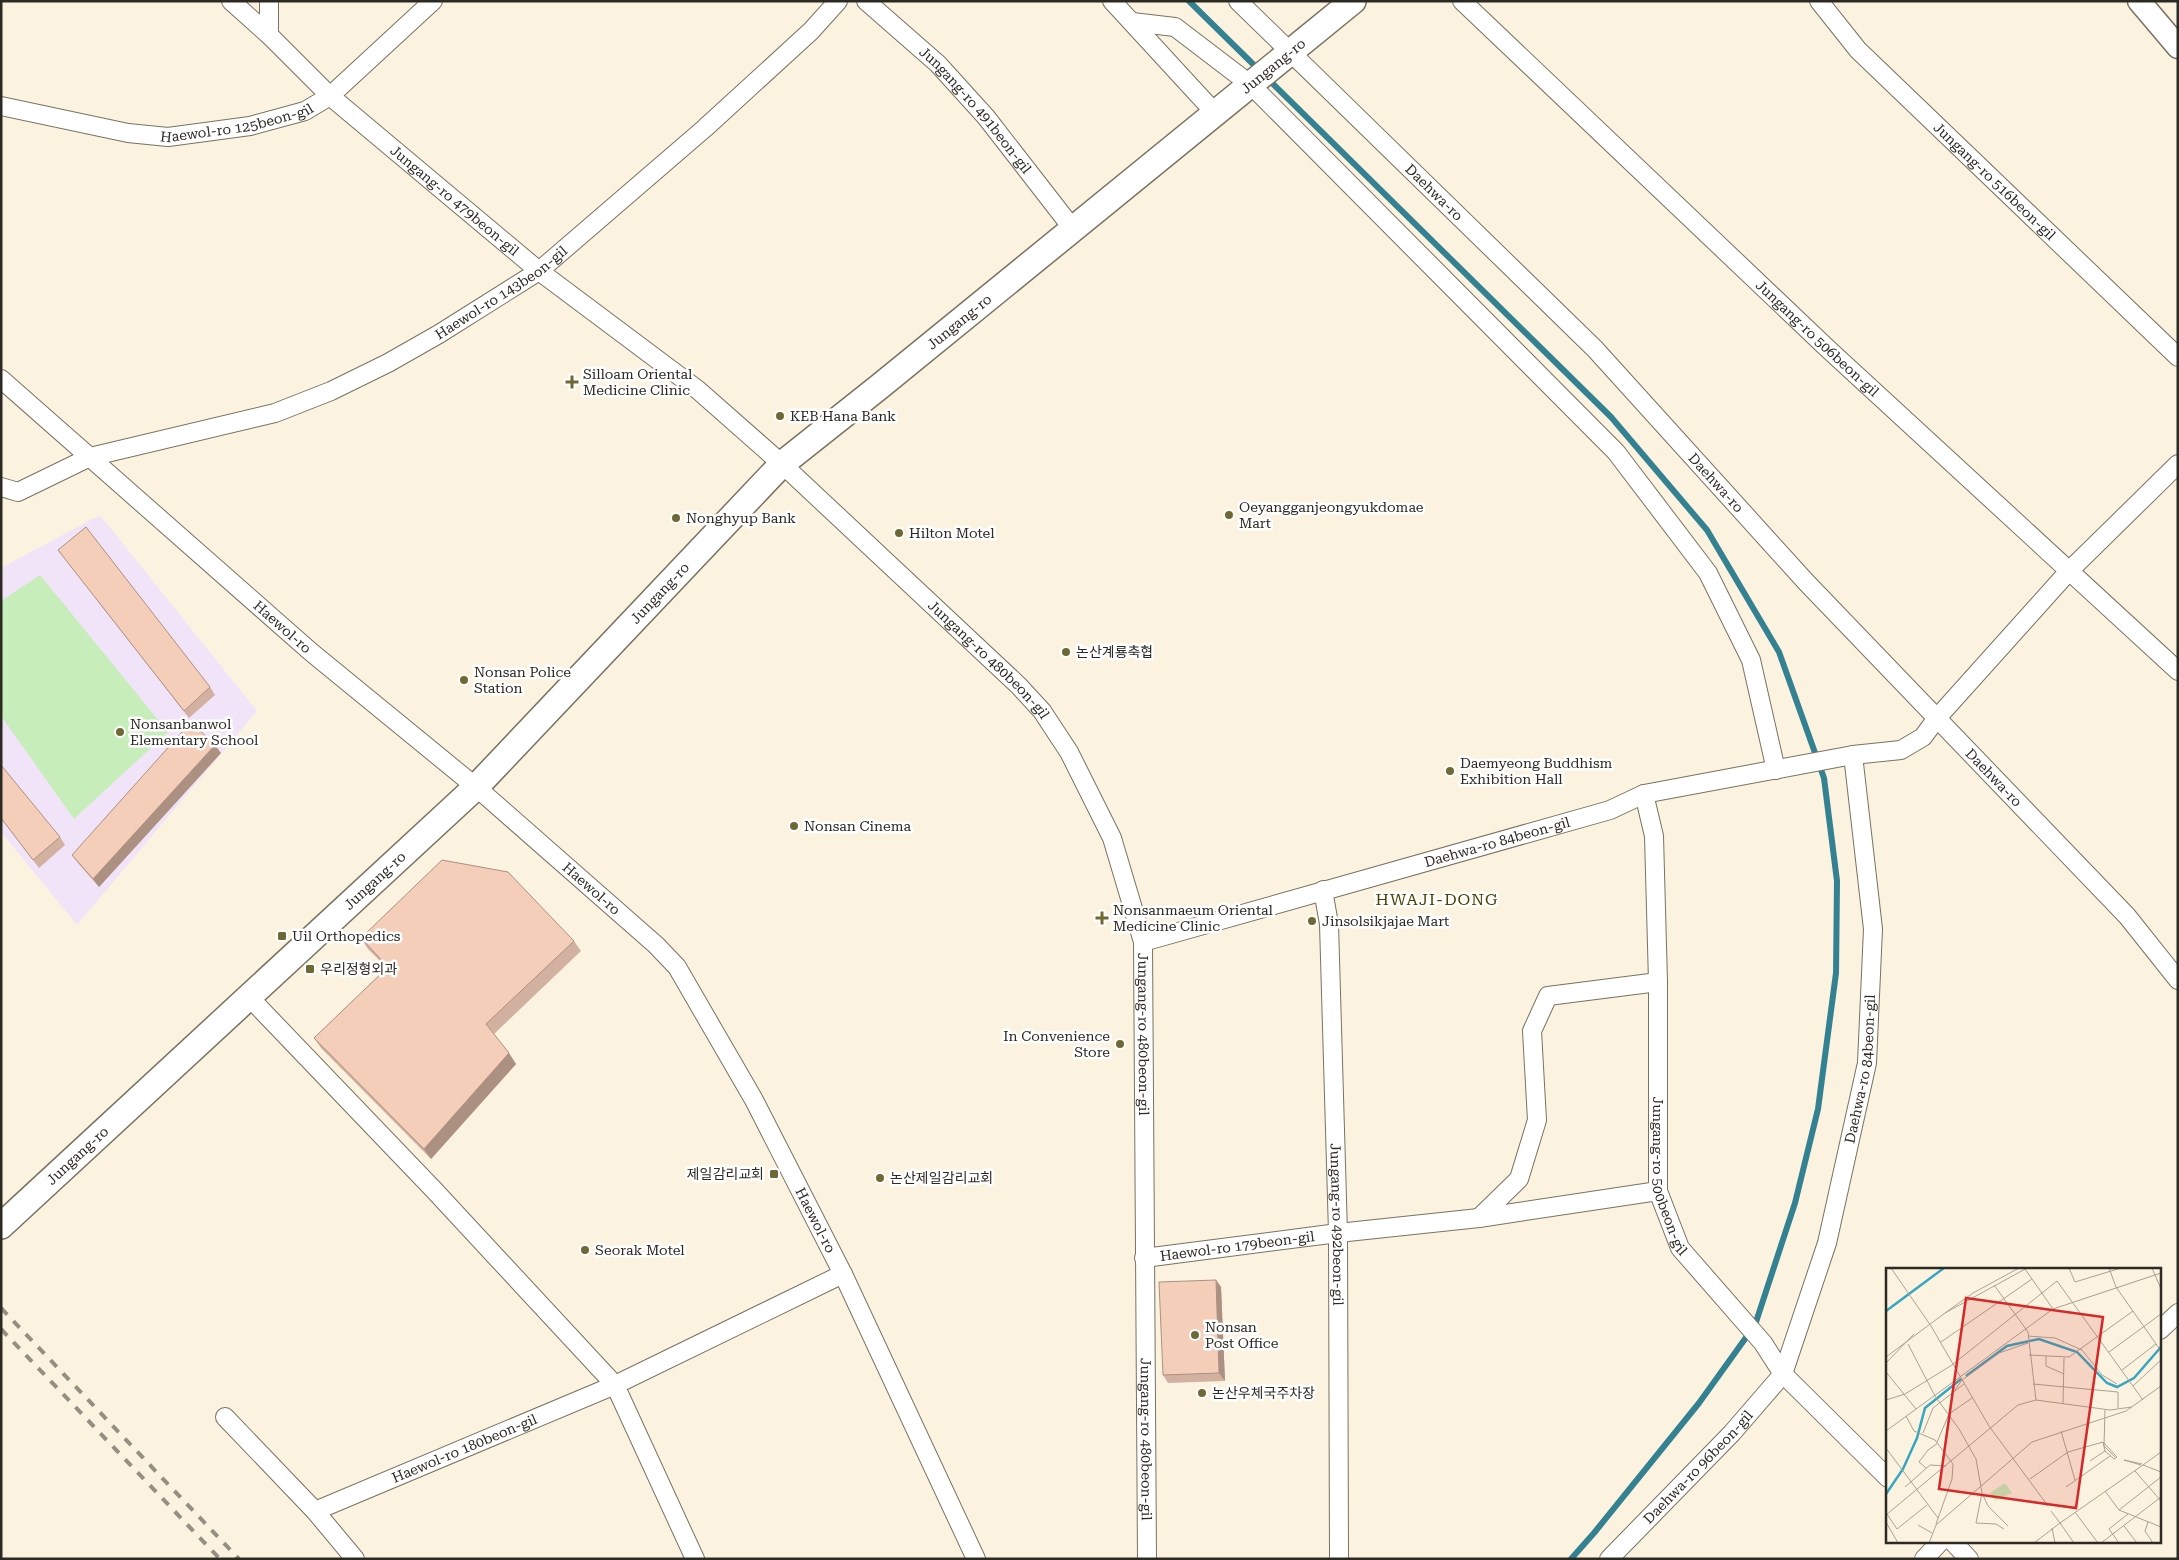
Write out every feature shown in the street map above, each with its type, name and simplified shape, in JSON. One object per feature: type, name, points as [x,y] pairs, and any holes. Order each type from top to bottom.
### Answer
[{"type":"main road","name":"Jungang-ro","points":[[1,1226],[250,998],[476,787],[782,464],[1353,1]]},
{"type":"street","name":"Jungang-ro 479beon-gil","points":[[232,1],[330,96],[539,271],[698,390],[782,464]]},
{"type":"street","points":[[269,1],[269,35]]},
{"type":"street","name":"Haewol-ro 125beon-gil","points":[[1,106],[128,133],[168,136],[250,126],[305,111],[330,96],[433,1]]},
{"type":"street","name":"Haewol-ro 143beon-gil","points":[[1,500],[90,457],[275,413],[331,391],[388,363],[430,339],[539,271],[705,128],[811,31],[838,1]]},
{"type":"street","name":"Jungang-ro 491beon-gil","points":[[866,1],[938,64],[986,117],[1073,229]]},
{"type":"street","points":[[1112,1],[1216,114]]},
{"type":"street","name":"Daehwa-ro","points":[[1238,1],[1595,349],[1806,582],[2127,916],[2178,980]]},
{"type":"street","name":"Jungang-ro 506beon-gil","points":[[1462,1],[1820,342],[2178,671]]},
{"type":"street","name":"Jungang-ro 516beon-gil","points":[[1819,1],[1858,50],[2178,357]]},
{"type":"street","points":[[2139,1],[2178,47]]},
{"type":"street","points":[[1132,22],[1175,27],[1251,85],[1616,452],[1708,573],[1751,660],[1776,770]]},
{"type":"street","name":"Haewol-ro","points":[[1,379],[311,652],[476,787],[656,945],[677,967],[754,1100],[843,1274],[976,1559]]},
{"type":"street","name":"Jungang-ro 480beon-gil","points":[[782,464],[1019,686],[1042,711],[1069,752],[1112,838],[1143,942],[1146,1559]]},
{"type":"street","name":"Daehwa-ro 84beon-gil","points":[[1143,942],[1610,810],[1644,794],[1804,764],[1901,750],[1923,737],[1937,718],[2069,571],[2178,464]]},
{"type":"street","points":[[1,487],[18,492]]},
{"type":"street","name":"Daehwa-ro 84beon-gil","points":[[1783,1374],[1827,1243],[1867,1063],[1874,929],[1853,756]]},
{"type":"street","name":"Jungang-ro 500beon-gil","points":[[1644,794],[1654,836],[1658,982],[1658,1192],[1680,1248],[1763,1343],[1783,1374],[1886,1476]]},
{"type":"street","name":"Jungang-ro 492beon-gil","points":[[1323,890],[1328,924],[1338,1232],[1339,1559]]},
{"type":"street","points":[[1479,1218],[1519,1179],[1537,1120],[1532,1031],[1548,996],[1658,982]]},
{"type":"street","points":[[250,998],[434,1190],[615,1385],[695,1559]]},
{"type":"street","name":"Haewol-ro 179beon-gil","points":[[1144,1258],[1338,1232],[1479,1218],[1658,1192]]},
{"type":"street","name":"Haewol-ro 180beon-gil","points":[[316,1512],[615,1385],[843,1274]]},
{"type":"street","points":[[2162,1328],[2178,1313]]},
{"type":"street","name":"Daehwa-ro 96beon-gil","points":[[1609,1559],[1732,1433],[1783,1374]]},
{"type":"street","points":[[225,1417],[316,1512],[355,1559]]},
{"type":"street","points":[[1924,1559],[1940,1542]]},
{"type":"street","points":[[1953,1542],[1969,1559]]},
{"type":"shaded area","name":"Nonsanbanwol Elementary School","points":[[100,515],[257,711],[77,925],[1,832],[1,568]]},
{"type":"green space","points":[[40,575],[168,732],[74,819],[1,716],[1,601]]},
{"type":"building","points":[[86,527],[210,687],[184,711],[58,550]]},
{"type":"building","points":[[191,722],[215,745],[93,879],[72,855]]},
{"type":"building","points":[[1,765],[60,837],[33,860],[1,818]]},
{"type":"building","points":[[442,860],[508,872],[574,941],[486,1024],[509,1053],[424,1149],[314,1038],[388,967],[361,938]]},
{"type":"building","name":"Nonsan Post Office","points":[[1216,1280],[1219,1373],[1163,1375],[1159,1282]]},
{"type":"waterway","points":[[1189,1],[1259,70]]},
{"type":"waterway","points":[[1266,77],[1611,417],[1707,530],[1779,652],[1824,778],[1837,881],[1836,973],[1818,1109],[1795,1203],[1755,1325],[1699,1403],[1571,1559]]},
{"type":"railway","points":[[1,1308],[239,1559]]},
{"type":"railway","points":[[1,1329],[220,1559]]},
{"type":"place","name":"Silloam Oriental Medicine Clinic","points":[[572,382]]},
{"type":"place","name":"KEB Hana Bank","points":[[780,416]]},
{"type":"place","name":"Oeyangganjeongyukdomae Mart","points":[[1229,515]]},
{"type":"place","name":"Nonghyup Bank","points":[[676,518]]},
{"type":"place","name":"Hilton Motel","points":[[899,533]]},
{"type":"place","name":"논산계룡축협","points":[[1066,652]]},
{"type":"place","name":"Nonsan Police Station","points":[[464,680]]},
{"type":"place","name":"Nonsanbanwol Elementary School","points":[[120,732]]},
{"type":"place","name":"Daemyeong Buddhism Exhibition Hall","points":[[1450,771]]},
{"type":"place","name":"Nonsan Cinema","points":[[794,826]]},
{"type":"place","name":"Nonsanmaeum Oriental Medicine Clinic","points":[[1102,918]]},
{"type":"place","name":"Jinsolsikjajae Mart","points":[[1312,921]]},
{"type":"place","name":"Uil Orthopedics","points":[[282,936]]},
{"type":"place","name":"우리정형외과","points":[[310,969]]},
{"type":"place","name":"In Convenience Store","points":[[1120,1044]]},
{"type":"place","name":"제일감리교회","points":[[774,1174]]},
{"type":"place","name":"논산제일감리교회","points":[[880,1178]]},
{"type":"place","name":"Seorak Motel","points":[[585,1250]]},
{"type":"place","name":"Nonsan Post Office","points":[[1195,1335]]},
{"type":"place","name":"논산우체국주차장","points":[[1202,1393]]},
{"type":"district","name":"HWAJI-DONG","points":[[1437,899]]}]
